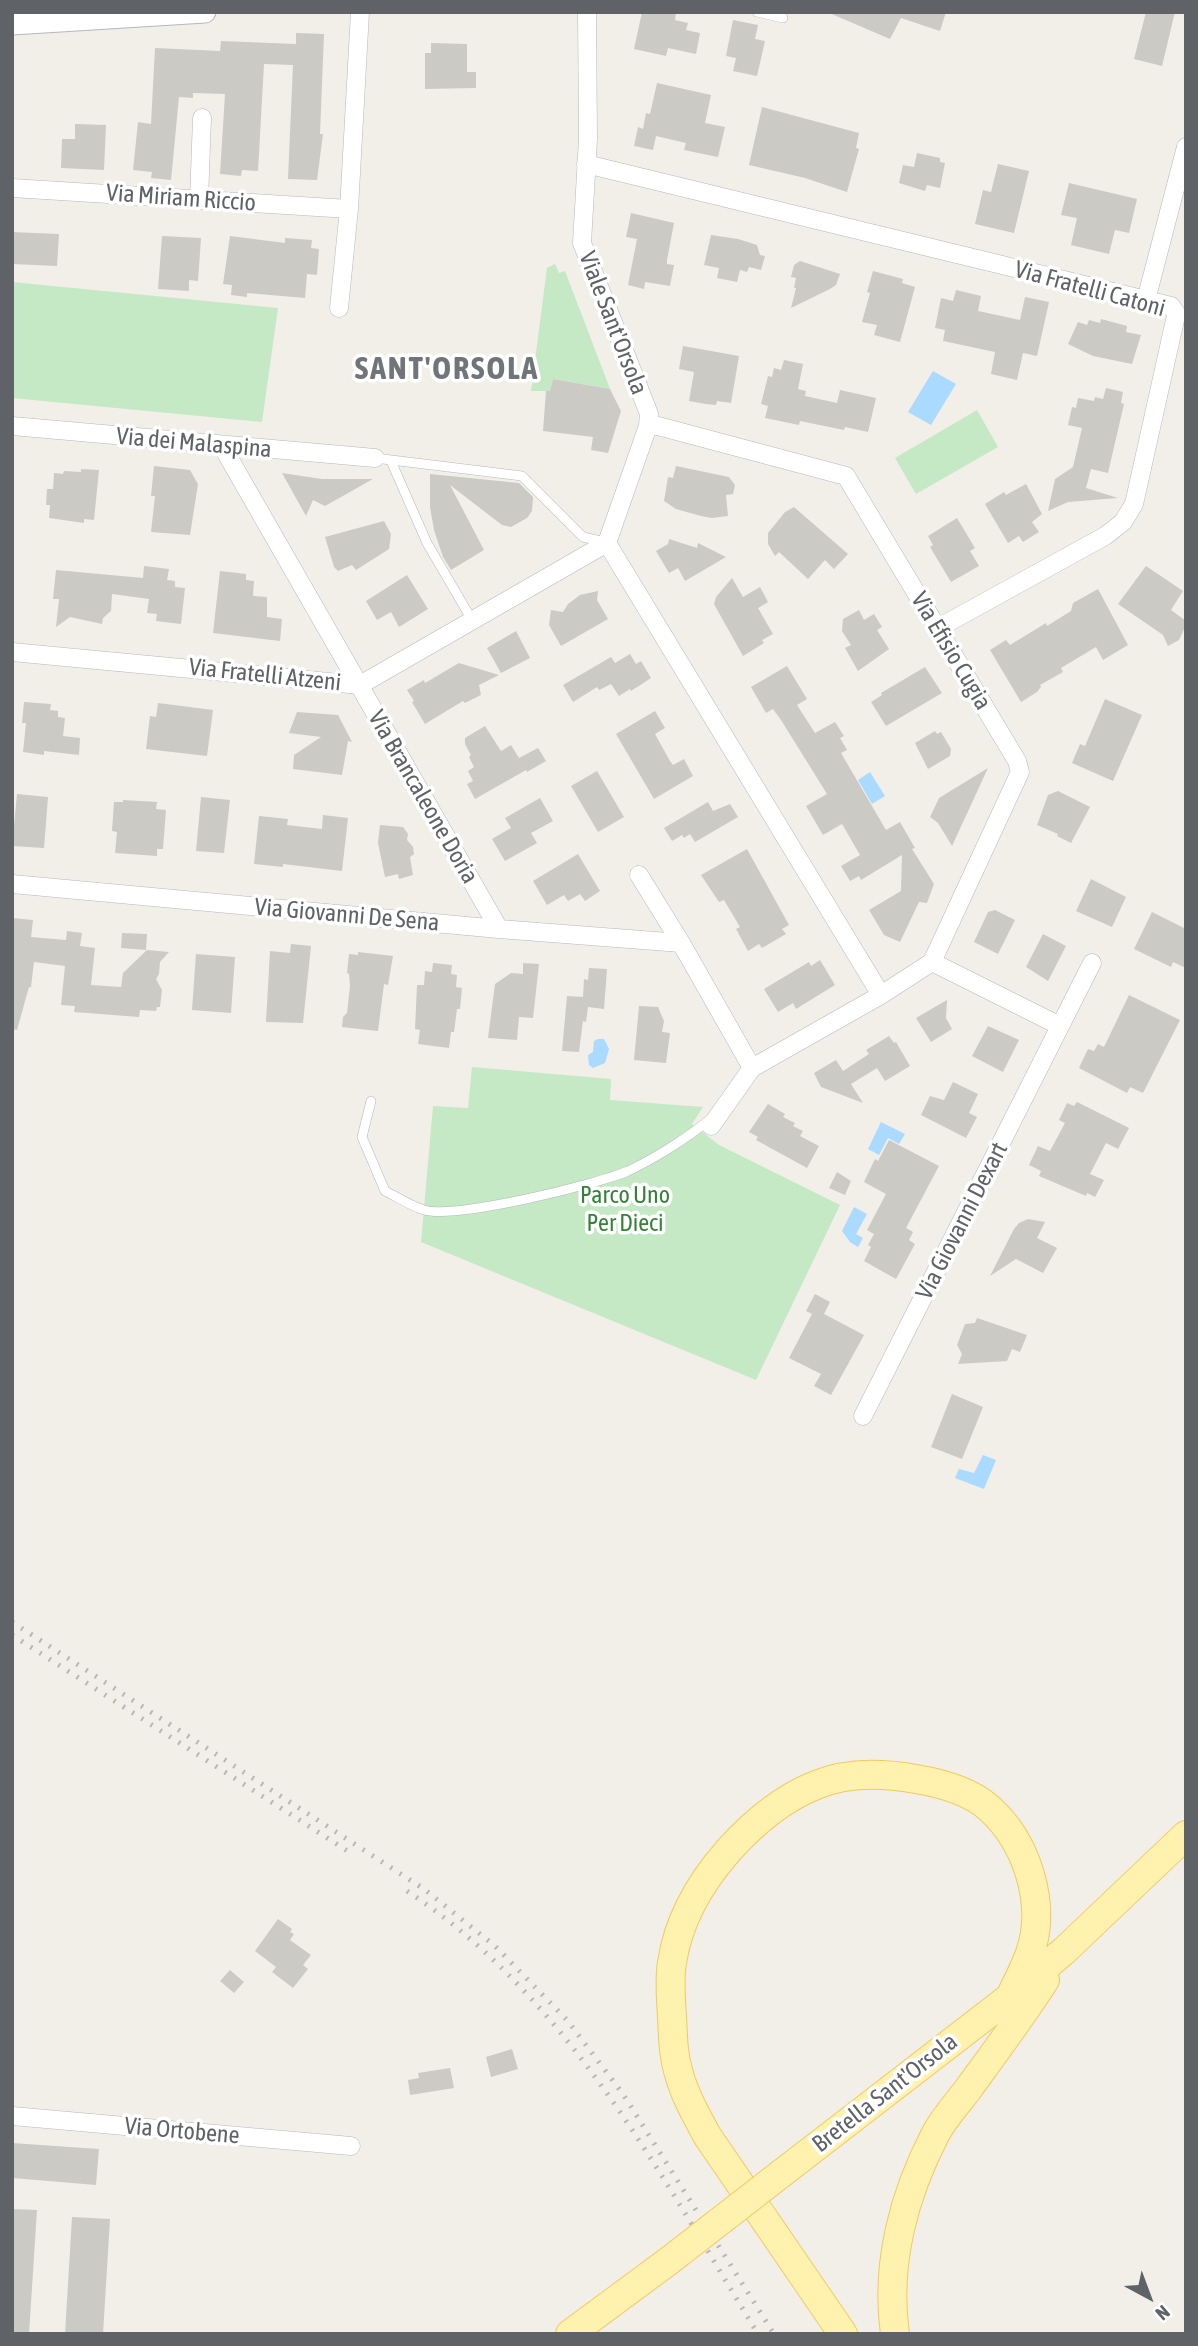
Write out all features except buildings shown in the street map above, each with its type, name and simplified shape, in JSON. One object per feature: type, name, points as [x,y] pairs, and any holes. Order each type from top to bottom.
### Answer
[{"type":"main road","points":[[843,2334],[708,2137],[691,2107],[679,2074],[673,2047],[672,1964],[681,1928],[695,1895],[746,1831],[780,1804],[818,1784],[856,1775],[891,1775],[939,1784],[963,1792],[988,1806],[1007,1827],[1022,1852],[1032,1879],[1035,1900],[1031,1952],[1010,1997]]},
{"type":"main road","name":"Bretella Sant'Orsola","points":[[570,2334],[1010,1997],[1065,1950],[1186,1835]]},
{"type":"main road","points":[[895,2334],[895,2252],[904,2211],[927,2153],[937,2131],[1065,1950]]},
{"type":"street","points":[[12,24],[205,12]]},
{"type":"street","points":[[339,308],[349,209],[360,12]]},
{"type":"street","name":"Viale Sant'Orsola","points":[[587,12],[588,139],[582,243],[649,414],[648,426],[607,543]]},
{"type":"street","points":[[200,200],[202,118]]},
{"type":"street","points":[[1146,300],[1186,147]]},
{"type":"street","name":"Via Fratelli Catoni","points":[[586,164],[1171,306],[1176,313],[1134,505],[1123,522],[1105,536],[938,628]]},
{"type":"street","name":"Via Miriam Riccio","points":[[12,188],[349,209]]},
{"type":"street","name":"Via dei Malaspina","points":[[12,426],[383,460]]},
{"type":"street","name":"Via Efisio Cugia","points":[[648,426],[658,426],[846,476],[1017,761],[1020,772],[932,962]]},
{"type":"street","name":"Via Brancaleone Doria","points":[[222,446],[499,929]]},
{"type":"street","points":[[607,543],[881,995]]},
{"type":"street","name":"Via Fratelli Atzeni","points":[[12,652],[360,685],[607,543]]},
{"type":"street","points":[[639,875],[752,1068]]},
{"type":"street","name":"Via Giovanni De Sena","points":[[12,884],[681,943]]},
{"type":"street","points":[[711,1126],[752,1068],[881,995],[932,962],[1060,1026]]},
{"type":"street","name":"Via Giovanni Dexart","points":[[863,1416],[1092,963]]},
{"type":"street","name":"Via Ortobene","points":[[12,2116],[351,2146]]},
{"type":"lane","points":[[757,12],[783,18]]},
{"type":"lane","points":[[383,460],[522,476],[583,537],[607,543]]},
{"type":"lane","points":[[383,460],[472,620]]},
{"type":"lane","points":[[371,1101],[362,1137],[385,1191],[424,1210],[445,1211],[503,1203],[600,1181],[629,1170],[698,1129],[722,1110]]},
{"type":"green space","points":[[555,264],[559,273],[565,271],[610,389],[553,379],[550,391],[531,391],[547,268]]},
{"type":"green space","points":[[12,282],[278,308],[262,422],[12,398]]},
{"type":"green space","points":[[977,410],[998,447],[916,494],[895,458]]},
{"type":"green space","name":"Parco Uno Per Dieci","points":[[472,1067],[611,1079],[610,1100],[703,1107],[692,1124],[719,1145],[840,1205],[756,1380],[421,1242],[433,1106],[468,1108]]},
{"type":"water","points":[[933,371],[956,384],[931,425],[908,412]]},
{"type":"water","points":[[870,772],[885,796],[872,804],[858,780]]},
{"type":"water","points":[[604,1039],[609,1049],[605,1063],[593,1068],[589,1065],[588,1055],[593,1052],[594,1041]]},
{"type":"water","points":[[881,1122],[905,1134],[899,1144],[888,1138],[879,1155],[868,1149]]},
{"type":"water","points":[[854,1207],[867,1214],[856,1234],[863,1238],[858,1247],[850,1242],[842,1231]]},
{"type":"water","points":[[983,1455],[996,1460],[984,1489],[955,1478],[959,1469],[974,1473]]},
{"type":"railway","points":[[12,1622],[424,1889],[495,1946],[567,2020],[623,2094],[774,2334]]},
{"type":"railway","points":[[12,1635],[349,1852]]},
{"type":"railway","points":[[407,1891],[465,1934],[516,1983],[563,2036],[646,2151],[758,2334]]},
{"type":"district","name":"SANT'ORSOLA","points":[[447,369]]}]
